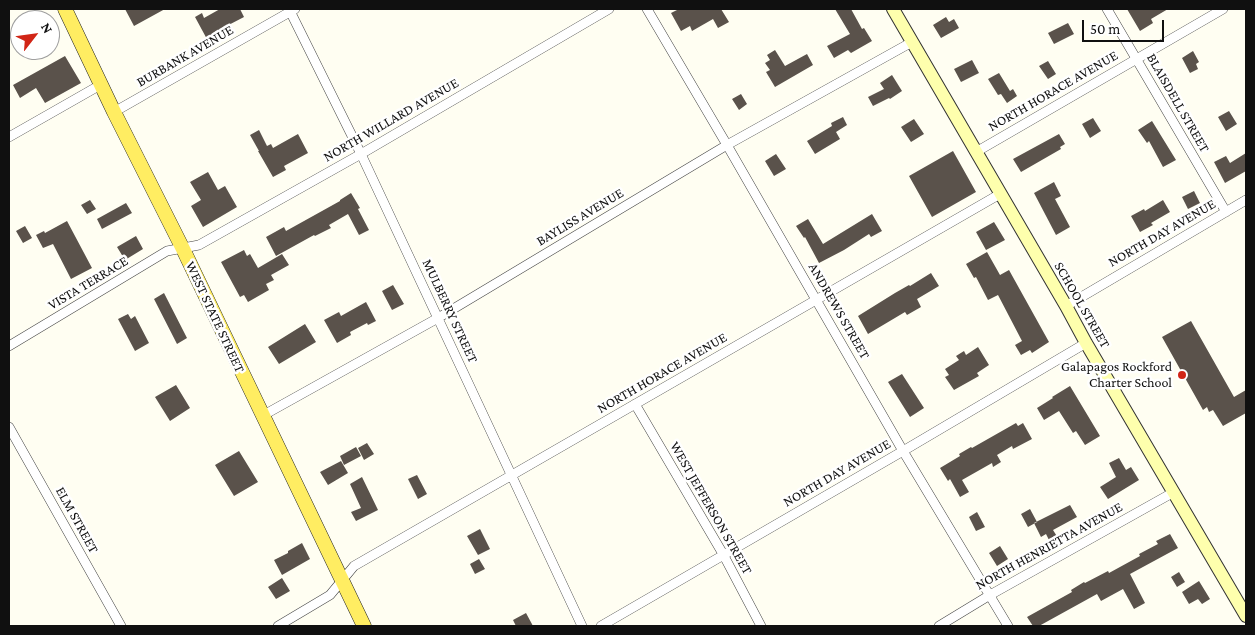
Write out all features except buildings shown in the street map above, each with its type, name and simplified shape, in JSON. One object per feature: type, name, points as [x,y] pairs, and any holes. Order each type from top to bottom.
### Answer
[{"type":"main road","name":"WEST STATE STREET","points":[[65,9],[183,249],[364,626]]},
{"type":"main road","name":"SCHOOL STREET","points":[[893,9],[1246,616]]},
{"type":"street","name":"NORTH WILLARD AVENUE","points":[[183,249],[199,244],[361,154],[609,9]]},
{"type":"street","name":"ANDREWS STREET","points":[[647,9],[903,451],[1008,626]]},
{"type":"street","name":"BLAISDELL STREET","points":[[1107,9],[1226,212]]},
{"type":"street","name":"NORTH HORACE AVENUE","points":[[976,152],[1222,9]]},
{"type":"street","name":"MULBERRY STREET","points":[[292,10],[582,626]]},
{"type":"street","name":"BURBANK AVENUE","points":[[114,112],[292,10]]},
{"type":"street","name":"BAYLISS AVENUE","points":[[262,416],[438,318],[727,145],[912,42]]},
{"type":"street","points":[[9,137],[102,84]]},
{"type":"street","name":"NORTH HORACE AVENUE","points":[[278,626],[330,595],[354,566],[1000,194]]},
{"type":"street","name":"NORTH DAY AVENUE","points":[[1066,306],[1246,200]]},
{"type":"street","name":"VISTA TERRACE","points":[[9,346],[167,251],[183,249]]},
{"type":"street","name":"NORTH DAY AVENUE","points":[[601,626],[1086,343]]},
{"type":"street","name":"WEST JEFFERSON STREET","points":[[635,404],[724,554],[761,626]]},
{"type":"street","name":"ELM STREET","points":[[9,427],[121,626]]},
{"type":"street","name":"NORTH HENRIETTA AVENUE","points":[[939,626],[990,595],[1174,492]]},
{"type":"place","name":"Galapagos Rockford Charter School","points":[[1182,375]]}]
